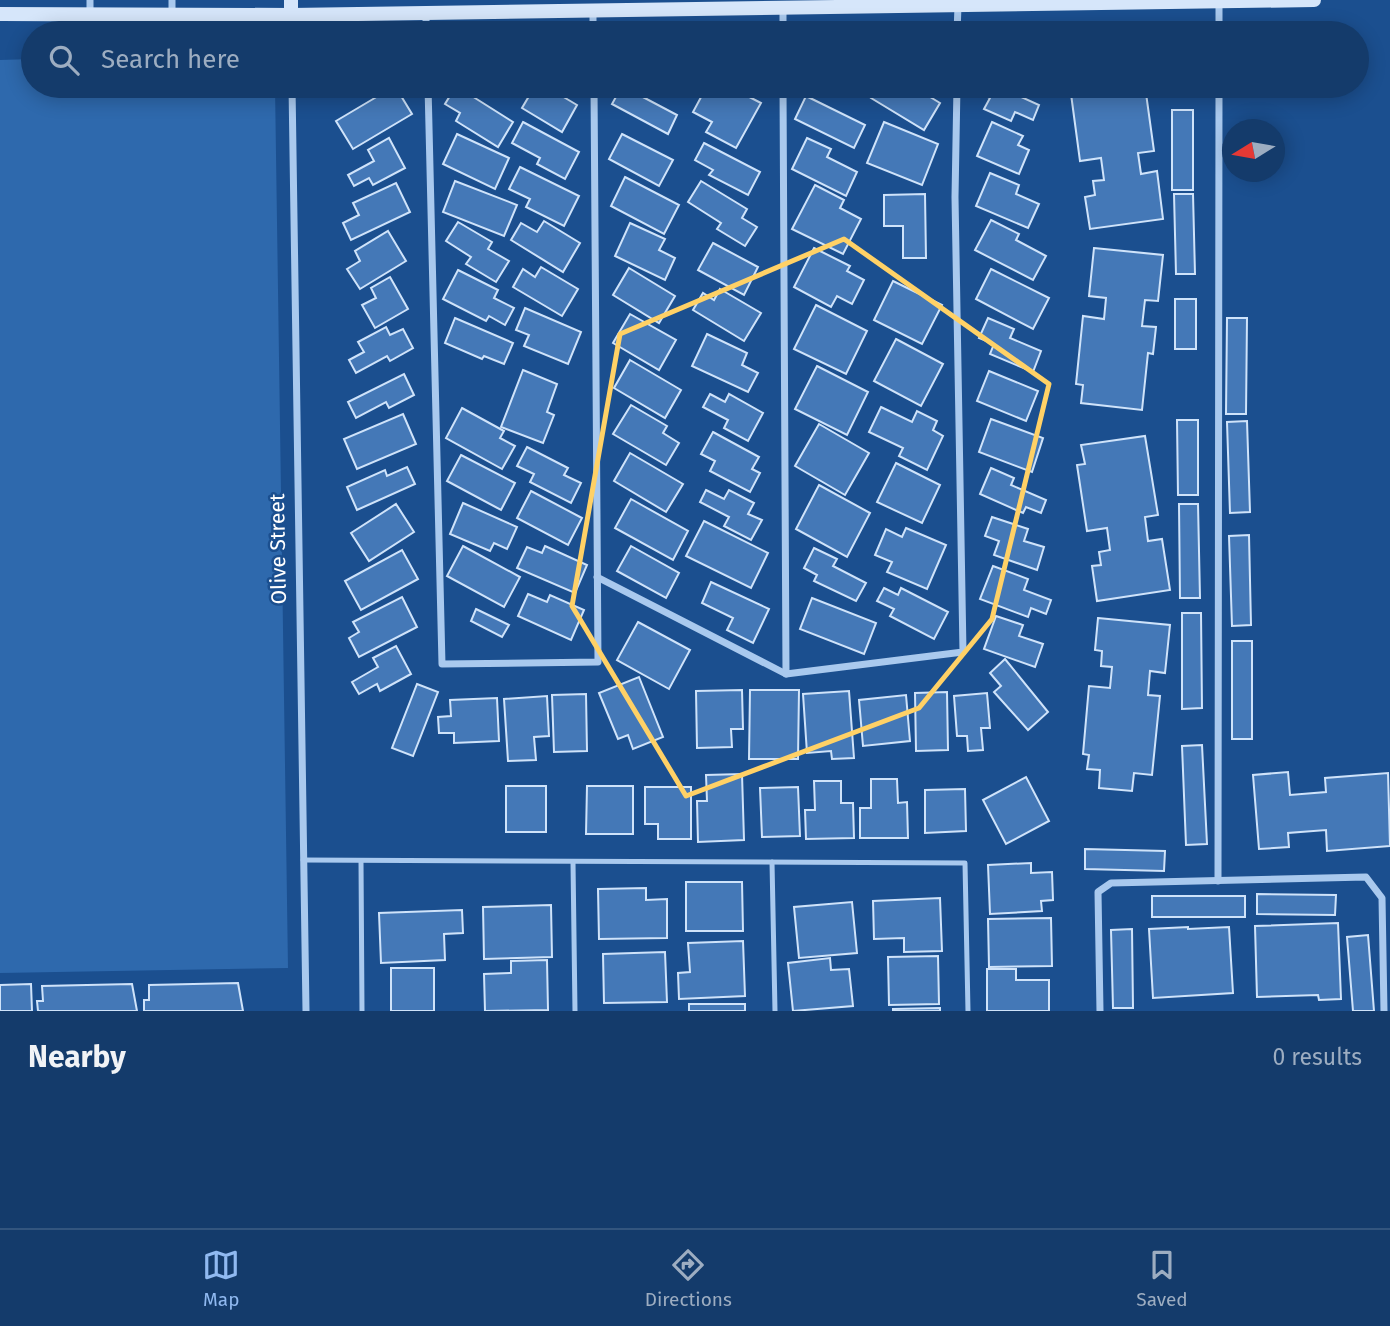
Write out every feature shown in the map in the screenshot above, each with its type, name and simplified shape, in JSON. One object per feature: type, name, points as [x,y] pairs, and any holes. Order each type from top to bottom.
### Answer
[{"type":"street","points":[[0,14],[90,7],[291,7],[426,13],[783,8],[910,3],[958,5],[1314,0]]},
{"type":"street","points":[[1219,1],[1219,21]]},
{"type":"street","points":[[957,21],[958,5]]},
{"type":"street","points":[[783,8],[783,21]]},
{"type":"street","points":[[593,10],[593,21]]},
{"type":"street","points":[[426,13],[426,21]]},
{"type":"street","name":"Olive Street","points":[[292,98],[306,1011]]},
{"type":"street","points":[[428,98],[442,664],[598,662],[594,98]]},
{"type":"street","points":[[783,98],[786,674]]},
{"type":"street","points":[[597,577],[786,674],[963,652],[955,197],[957,98]]},
{"type":"street","points":[[1218,881],[1219,98]]},
{"type":"street","points":[[1100,1011],[1097,892],[1111,883],[1366,877],[1382,898],[1384,1011]]},
{"type":"lane","points":[[303,860],[965,863],[968,1011]]},
{"type":"lane","points":[[362,861],[362,1011]]},
{"type":"lane","points":[[573,862],[576,1011]]},
{"type":"lane","points":[[772,862],[775,1011]]},
{"type":"highlighted area","points":[[844,239],[1049,384],[992,619],[919,708],[686,796],[572,606],[620,334]]},
{"type":"shaded area","points":[[21,59],[21,98],[275,98],[288,968],[0,973],[0,60]]},
{"type":"building","points":[[375,98],[402,98],[412,114],[353,149],[336,121]]},
{"type":"building","points":[[449,98],[475,98],[513,122],[498,147],[456,121],[460,113],[445,104]]},
{"type":"building","points":[[528,98],[565,98],[577,105],[562,132],[522,108]]},
{"type":"building","points":[[615,98],[645,98],[677,115],[668,134],[612,104]]},
{"type":"building","points":[[701,98],[751,98],[761,103],[736,148],[706,132],[712,122],[693,112]]},
{"type":"building","points":[[805,98],[810,98],[865,125],[854,148],[795,119]]},
{"type":"building","points":[[871,98],[932,98],[940,103],[924,130]]},
{"type":"building","points":[[990,98],[1024,98],[1039,105],[1033,120],[1015,112],[1011,121],[984,109]]},
{"type":"building","points":[[1072,98],[1147,98],[1154,151],[1138,153],[1141,174],[1157,171],[1163,219],[1090,229],[1085,197],[1095,195],[1093,181],[1104,180],[1101,158],[1080,161]]},
{"type":"building","points":[[1172,110],[1193,110],[1193,190],[1172,190]]},
{"type":"building","points":[[523,122],[579,152],[565,179],[537,164],[540,158],[512,143]]},
{"type":"building","points":[[884,122],[938,144],[922,185],[867,163]]},
{"type":"building","points":[[992,122],[1023,136],[1018,145],[1029,150],[1019,174],[977,156]]},
{"type":"building","points":[[457,134],[509,158],[495,189],[443,164]]},
{"type":"building","points":[[622,134],[673,160],[659,186],[609,159]]},
{"type":"building","points":[[389,138],[405,168],[373,185],[369,178],[354,186],[348,175],[374,161],[368,150]]},
{"type":"building","points":[[807,138],[831,149],[827,157],[857,172],[846,196],[792,169]]},
{"type":"building","points":[[704,143],[760,172],[748,195],[709,175],[713,170],[695,160]]},
{"type":"building","points":[[520,167],[579,196],[564,226],[526,207],[530,199],[509,189]]},
{"type":"building","points":[[990,173],[1019,185],[1016,194],[1039,204],[1028,228],[976,206]]},
{"type":"building","points":[[625,177],[679,205],[664,234],[611,206]]},
{"type":"building","points":[[455,181],[517,205],[504,236],[443,212]]},
{"type":"building","points":[[701,181],[747,209],[742,218],[757,227],[745,246],[717,229],[721,223],[688,202]]},
{"type":"building","points":[[396,183],[410,212],[351,240],[343,223],[359,215],[353,203]]},
{"type":"building","points":[[815,185],[844,200],[840,208],[861,219],[843,254],[792,229]]},
{"type":"building","points":[[925,194],[926,258],[903,258],[903,226],[884,226],[884,195]]},
{"type":"building","points":[[1174,194],[1193,194],[1195,274],[1176,274]]},
{"type":"building","points":[[991,220],[1019,234],[1016,240],[1046,256],[1033,280],[975,250]]},
{"type":"building","points":[[544,221],[580,243],[563,272],[511,240],[521,223],[537,232]]},
{"type":"building","points":[[458,222],[492,242],[488,249],[509,261],[496,282],[466,264],[471,257],[446,241]]},
{"type":"building","points":[[630,223],[665,239],[659,250],[675,258],[665,280],[615,256]]},
{"type":"building","points":[[388,231],[406,261],[360,289],[347,269],[360,261],[355,251]]},
{"type":"building","points":[[713,243],[758,267],[744,295],[698,270]]},
{"type":"building","points":[[814,248],[850,266],[847,271],[864,280],[852,304],[837,296],[831,307],[794,287]]},
{"type":"building","points":[[1094,248],[1163,255],[1158,301],[1145,300],[1142,326],[1156,327],[1153,354],[1148,353],[1142,410],[1081,403],[1083,385],[1076,384],[1083,316],[1104,319],[1106,298],[1089,296]]},
{"type":"building","points":[[541,267],[578,289],[562,316],[513,287],[523,269],[535,277]]},
{"type":"building","points":[[629,268],[675,296],[659,323],[613,295]]},
{"type":"building","points":[[991,269],[1049,298],[1033,329],[976,299]]},
{"type":"building","points":[[458,270],[498,290],[494,298],[514,308],[505,325],[489,316],[486,321],[443,299]]},
{"type":"building","points":[[390,277],[408,309],[375,328],[362,305],[376,298],[371,288]]},
{"type":"building","points":[[893,281],[942,305],[922,344],[874,320]]},
{"type":"building","points":[[720,289],[761,313],[744,341],[693,310],[703,293],[714,300]]},
{"type":"building","points":[[1175,299],[1196,299],[1196,349],[1175,349]]},
{"type":"building","points":[[816,305],[867,331],[846,374],[794,349]]},
{"type":"building","points":[[525,308],[581,332],[568,364],[524,346],[529,335],[516,330]]},
{"type":"building","points":[[630,314],[676,340],[659,370],[613,343]]},
{"type":"building","points":[[455,318],[513,343],[504,364],[484,356],[482,359],[445,343]]},
{"type":"building","points":[[988,318],[1014,329],[1010,338],[1041,351],[1033,372],[990,354],[994,344],[979,338]]},
{"type":"building","points":[[1227,318],[1247,318],[1246,414],[1226,414]]},
{"type":"building","points":[[386,327],[390,335],[403,329],[413,348],[390,361],[387,356],[356,373],[349,360],[364,352],[358,342]]},
{"type":"building","points":[[707,334],[747,353],[742,365],[758,373],[748,392],[692,366]]},
{"type":"building","points":[[896,339],[943,364],[921,406],[874,381]]},
{"type":"building","points":[[630,360],[681,390],[665,418],[614,388]]},
{"type":"building","points":[[817,366],[868,392],[847,435],[795,409]]},
{"type":"building","points":[[523,370],[557,384],[547,412],[554,415],[543,443],[501,427]]},
{"type":"building","points":[[989,371],[1038,391],[1026,421],[977,401]]},
{"type":"building","points":[[404,374],[414,395],[389,408],[386,402],[356,418],[348,402]]},
{"type":"building","points":[[710,394],[725,402],[729,394],[763,413],[748,441],[724,428],[728,420],[703,407]]},
{"type":"building","points":[[631,405],[667,426],[663,433],[679,443],[666,465],[613,434]]},
{"type":"building","points":[[881,407],[912,422],[917,411],[937,421],[933,430],[943,436],[927,470],[899,456],[903,448],[869,432]]},
{"type":"building","points":[[462,408],[504,431],[500,438],[515,446],[502,469],[446,438]]},
{"type":"building","points":[[403,414],[416,444],[357,469],[344,439]]},
{"type":"building","points":[[991,419],[1043,438],[1032,472],[979,452]]},
{"type":"building","points":[[1177,420],[1198,420],[1198,495],[1178,495]]},
{"type":"building","points":[[1247,421],[1250,512],[1230,513],[1227,422]]},
{"type":"building","points":[[819,424],[869,453],[845,495],[795,466]]},
{"type":"building","points":[[713,432],[759,457],[752,469],[760,473],[750,492],[710,471],[715,461],[701,454]]},
{"type":"building","points":[[1145,436],[1158,515],[1145,517],[1148,541],[1162,539],[1170,590],[1097,601],[1092,566],[1101,565],[1099,552],[1110,550],[1107,528],[1087,531],[1077,465],[1085,464],[1081,445]]},
{"type":"building","points":[[527,447],[568,468],[564,475],[581,483],[571,503],[530,482],[534,474],[517,466]]},
{"type":"building","points":[[630,453],[683,484],[666,512],[614,481]]},
{"type":"building","points":[[461,455],[515,483],[501,510],[447,481]]},
{"type":"building","points":[[896,463],[940,485],[922,523],[877,502]]},
{"type":"building","points":[[407,467],[415,484],[357,510],[347,487],[385,470],[387,476]]},
{"type":"building","points":[[991,468],[1014,478],[1011,485],[1046,500],[1041,513],[1026,507],[1023,513],[980,494]]},
{"type":"building","points":[[819,485],[870,513],[847,557],[796,529]]},
{"type":"building","points":[[706,490],[724,499],[729,490],[754,503],[748,514],[762,520],[751,540],[724,526],[729,517],[700,502]]},
{"type":"building","points":[[531,491],[582,518],[568,545],[517,518]]},
{"type":"building","points":[[631,499],[688,531],[673,560],[615,528]]},
{"type":"building","points":[[463,503],[517,527],[507,549],[494,543],[490,551],[450,534]]},
{"type":"building","points":[[396,504],[414,532],[369,561],[351,533]]},
{"type":"building","points":[[1179,504],[1198,504],[1200,598],[1180,598]]},
{"type":"building","points":[[992,517],[1028,529],[1024,541],[1044,547],[1037,570],[994,555],[999,541],[985,536]]},
{"type":"building","points":[[704,521],[768,553],[751,588],[686,556]]},
{"type":"building","points":[[906,528],[946,545],[927,589],[887,572],[892,562],[875,555],[886,529],[902,537]]},
{"type":"building","points":[[1249,535],[1251,625],[1232,626],[1229,536]]},
{"type":"building","points":[[463,546],[520,577],[504,607],[447,576]]},
{"type":"building","points":[[545,546],[587,565],[575,593],[517,568],[527,547],[542,553]]},
{"type":"building","points":[[631,546],[679,573],[666,598],[617,571]]},
{"type":"building","points":[[814,548],[837,559],[833,566],[866,583],[856,601],[814,581],[817,575],[804,568]]},
{"type":"building","points":[[402,550],[418,579],[361,610],[345,581]]},
{"type":"building","points":[[993,566],[1028,579],[1024,590],[1051,600],[1046,614],[1031,608],[1028,617],[980,599]]},
{"type":"building","points":[[711,582],[769,609],[753,643],[727,630],[733,618],[702,603]]},
{"type":"building","points":[[884,588],[898,595],[901,588],[948,612],[934,639],[890,616],[894,609],[877,601]]},
{"type":"building","points":[[528,594],[547,602],[550,595],[584,610],[571,640],[518,616]]},
{"type":"building","points":[[402,597],[417,627],[359,657],[349,638],[359,632],[353,622]]},
{"type":"building","points":[[812,598],[876,623],[864,654],[800,629]]},
{"type":"building","points":[[476,609],[509,625],[502,637],[471,621]]},
{"type":"building","points":[[1182,613],[1201,613],[1202,708],[1182,709]]},
{"type":"building","points":[[996,616],[1023,625],[1019,636],[1043,644],[1035,667],[984,649]]},
{"type":"building","points":[[1098,618],[1170,625],[1165,673],[1150,671],[1148,695],[1160,696],[1152,775],[1134,773],[1132,791],[1099,788],[1100,770],[1087,769],[1089,755],[1083,754],[1089,686],[1110,688],[1112,667],[1101,666],[1102,651],[1095,650]]},
{"type":"building","points":[[638,622],[690,650],[669,689],[617,660]]},
{"type":"building","points":[[1232,641],[1252,641],[1252,739],[1232,739]]},
{"type":"building","points":[[396,646],[411,674],[380,691],[377,684],[359,694],[352,682],[378,667],[373,658]]},
{"type":"building","points":[[1005,659],[1048,712],[1028,730],[994,692],[1001,686],[990,673]]},
{"type":"building","points":[[639,677],[663,737],[633,749],[628,735],[618,739],[599,693]]},
{"type":"building","points":[[417,684],[438,692],[413,756],[392,748]]},
{"type":"building","points":[[742,690],[743,729],[731,729],[732,747],[697,748],[696,691]]},
{"type":"building","points":[[750,690],[799,690],[798,759],[749,759]]},
{"type":"building","points":[[849,691],[854,758],[832,759],[831,751],[807,753],[803,694]]},
{"type":"building","points":[[947,692],[948,750],[916,751],[915,693]]},
{"type":"building","points":[[987,693],[990,728],[981,728],[983,750],[968,751],[967,736],[957,736],[954,696]]},
{"type":"building","points":[[586,694],[587,751],[554,752],[552,695]]},
{"type":"building","points":[[906,695],[910,741],[863,746],[859,700]]},
{"type":"building","points":[[547,696],[549,736],[534,737],[536,760],[508,761],[504,699]]},
{"type":"building","points":[[497,698],[499,741],[454,743],[454,733],[439,733],[438,717],[451,716],[450,700]]},
{"type":"building","points":[[1202,745],[1207,844],[1186,845],[1182,746]]},
{"type":"building","points":[[1288,772],[1290,795],[1326,792],[1325,778],[1388,773],[1390,846],[1327,851],[1326,830],[1288,833],[1289,847],[1259,849],[1253,775]]},
{"type":"building","points":[[742,774],[744,840],[698,842],[697,801],[707,801],[706,775]]},
{"type":"building","points":[[1026,777],[1049,821],[1006,844],[983,800]]},
{"type":"building","points":[[871,779],[897,779],[898,803],[907,802],[908,838],[860,838],[860,808],[871,808]]},
{"type":"building","points":[[814,781],[841,781],[841,803],[853,803],[854,838],[806,839],[805,810],[815,810]]},
{"type":"building","points":[[506,786],[546,786],[546,832],[506,832]]},
{"type":"building","points":[[587,786],[633,786],[633,834],[586,834]]},
{"type":"building","points":[[645,787],[691,787],[691,839],[658,839],[658,824],[645,824]]},
{"type":"building","points":[[798,787],[800,836],[762,837],[760,788]]},
{"type":"building","points":[[965,789],[966,831],[925,833],[925,790]]},
{"type":"building","points":[[1085,849],[1165,851],[1164,871],[1085,869]]},
{"type":"building","points":[[1031,863],[1031,873],[1052,872],[1053,900],[1041,901],[1042,911],[990,914],[988,865]]},
{"type":"building","points":[[686,882],[742,882],[743,931],[686,931]]},
{"type":"building","points":[[646,888],[646,900],[667,899],[667,938],[599,939],[598,889]]},
{"type":"building","points":[[1257,894],[1336,895],[1335,915],[1257,914]]},
{"type":"building","points":[[1152,896],[1245,896],[1245,917],[1152,917]]},
{"type":"building","points":[[940,898],[942,951],[904,952],[904,938],[874,939],[873,901]]},
{"type":"building","points":[[852,902],[857,953],[799,958],[794,907]]},
{"type":"building","points":[[551,905],[552,957],[484,959],[483,907]]},
{"type":"building","points":[[462,910],[463,933],[444,934],[445,960],[381,963],[379,913]]},
{"type":"building","points":[[1051,918],[1052,966],[989,967],[988,919]]},
{"type":"building","points":[[1338,923],[1341,999],[1319,1000],[1318,995],[1257,997],[1255,926]]},
{"type":"building","points":[[1229,927],[1233,993],[1153,998],[1149,929]]},
{"type":"building","points":[[1132,929],[1133,1008],[1113,1008],[1111,930]]},
{"type":"building","points":[[1368,935],[1374,1011],[1353,1011],[1347,937]]},
{"type":"building","points":[[743,941],[745,996],[679,999],[678,973],[690,972],[688,943]]},
{"type":"building","points":[[665,952],[667,1002],[604,1003],[603,954]]},
{"type":"building","points":[[938,956],[939,1004],[889,1005],[888,957]]},
{"type":"building","points":[[830,958],[831,970],[849,969],[853,1006],[793,1011],[788,963]]},
{"type":"building","points":[[547,960],[548,1010],[485,1011],[484,974],[511,973],[511,961]]},
{"type":"building","points":[[391,968],[434,968],[434,1011],[391,1011]]},
{"type":"building","points":[[987,969],[1016,969],[1016,980],[1049,980],[1049,1011],[987,1011]]},
{"type":"building","points":[[238,983],[243,1011],[144,1011],[144,1000],[149,1000],[149,985]]},
{"type":"building","points":[[31,984],[32,1011],[0,1011],[0,985]]},
{"type":"building","points":[[132,984],[137,1011],[38,1011],[37,1001],[43,1001],[42,986]]},
{"type":"building","points":[[689,1004],[745,1004],[745,1011],[689,1011]]},
{"type":"building","points":[[940,1008],[940,1011],[893,1011],[893,1009]]}]
